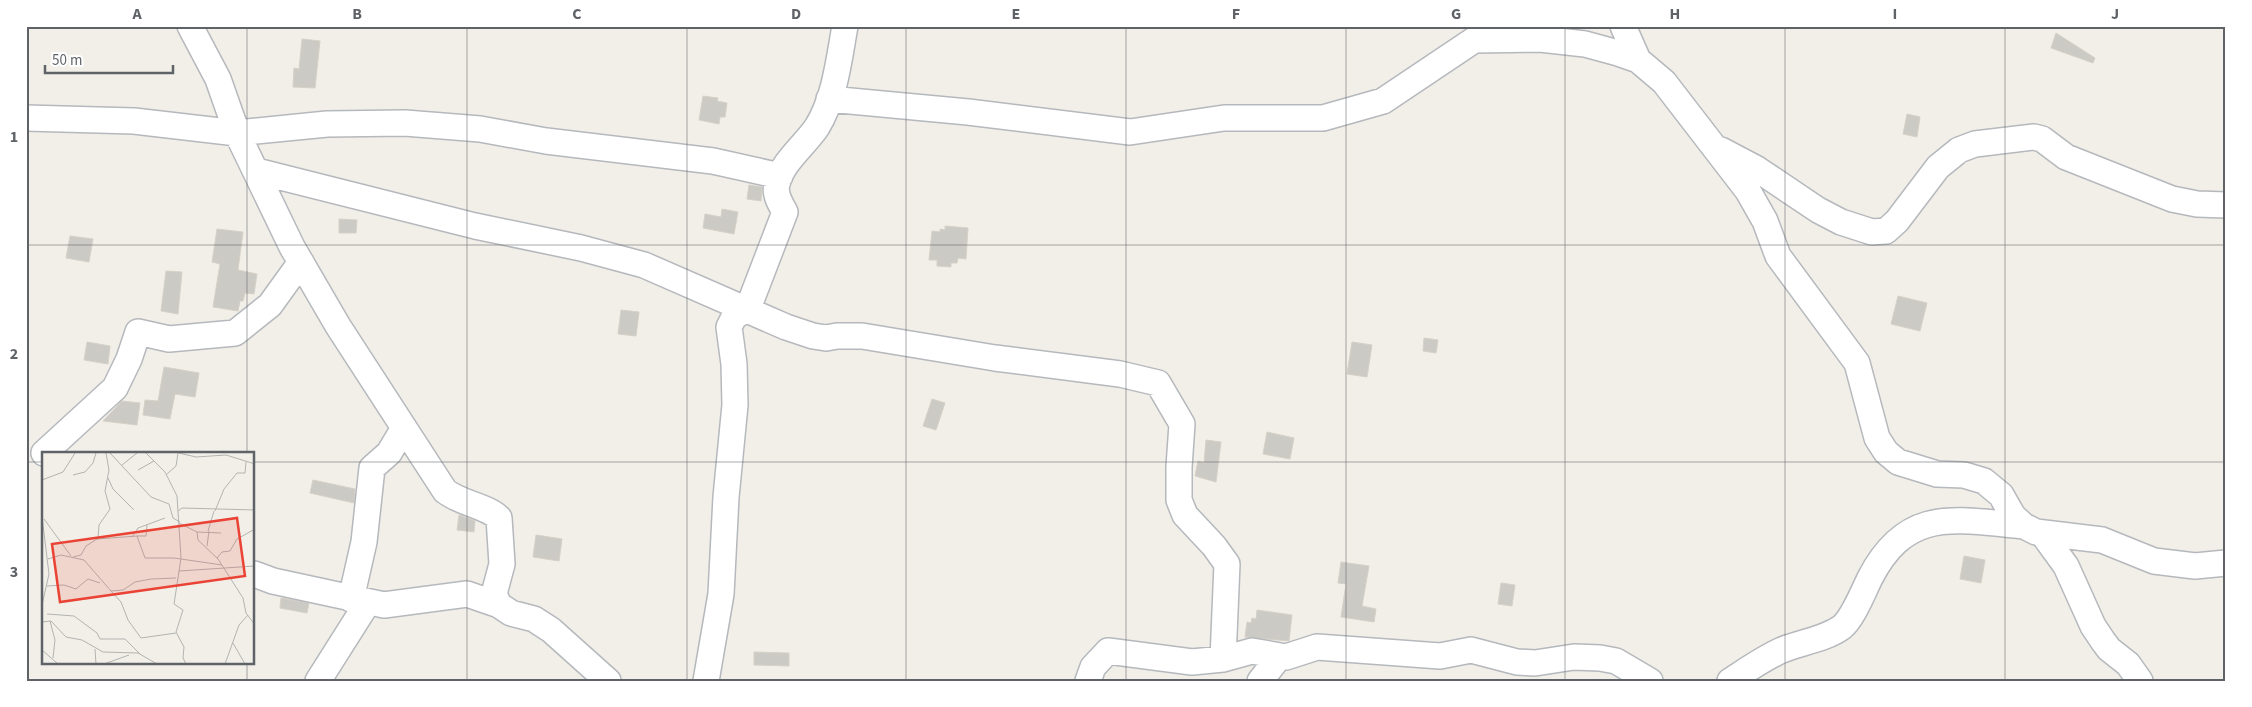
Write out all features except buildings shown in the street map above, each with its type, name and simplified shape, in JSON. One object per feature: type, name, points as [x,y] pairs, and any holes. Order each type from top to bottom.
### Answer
[{"type":"street","points":[[190,26],[218,79],[237,133],[301,262],[404,428],[444,491],[467,504],[493,512],[499,518],[502,564],[494,594],[499,605]]},
{"type":"street","points":[[706,681],[721,594],[726,497],[735,405],[736,386],[729,327],[734,317],[748,308],[786,212],[776,193],[780,176],[818,125],[829,98],[845,26]]},
{"type":"street","points":[[1623,26],[1638,60]]},
{"type":"street","points":[[829,98],[968,112],[1130,132],[1224,118],[1323,118],[1383,101],[1474,40],[1549,40],[1585,44],[1638,60],[1664,82],[1748,191],[1786,267],[1857,363],[1867,396],[1871,420],[1877,438],[1886,452],[1898,462],[1911,468],[1937,474],[1964,475],[1984,481],[2001,495],[2013,516],[2033,530],[2066,566],[2093,626],[2109,649],[2128,664],[2140,681]]},
{"type":"street","points":[[26,118],[134,121],[237,133],[327,124],[414,124],[480,129],[546,141],[713,161],[780,176]]},
{"type":"street","points":[[1713,145],[1757,169],[1818,210],[1841,222],[1872,232],[1886,231],[1897,221],[1938,167],[1959,150],[1974,144],[2034,137],[2042,139],[2066,157],[2172,199],[2197,204],[2226,205]]},
{"type":"street","points":[[257,171],[475,226],[539,238],[644,265],[748,308],[786,327],[826,338],[862,336],[995,358],[1120,374],[1158,383],[1182,424],[1179,500],[1185,515],[1214,546],[1226,564],[1223,658]]},
{"type":"street","points":[[45,452],[114,388],[129,359],[138,332],[170,339],[235,333],[270,305],[301,262]]},
{"type":"street","points":[[318,681],[360,600],[372,468],[389,453],[404,428]]},
{"type":"street","points":[[26,465],[34,463],[42,455]]},
{"type":"street","points":[[1730,681],[1763,659],[1833,632],[1844,625],[1874,570],[1889,549],[1902,535],[1916,526],[1953,522],[2033,530],[2102,540],[2154,561],[2195,566],[2226,563]]},
{"type":"street","points":[[255,574],[273,581],[384,605],[468,594],[499,605],[511,612],[534,619],[551,630],[608,681]]},
{"type":"street","points":[[1088,681],[1093,667],[1108,651],[1192,662],[1223,658],[1252,651],[1286,657],[1317,647],[1440,656],[1470,650],[1499,658],[1535,663],[1574,657],[1600,658],[1616,661],[1650,681]]},
{"type":"street","points":[[1260,681],[1280,656]]}]
